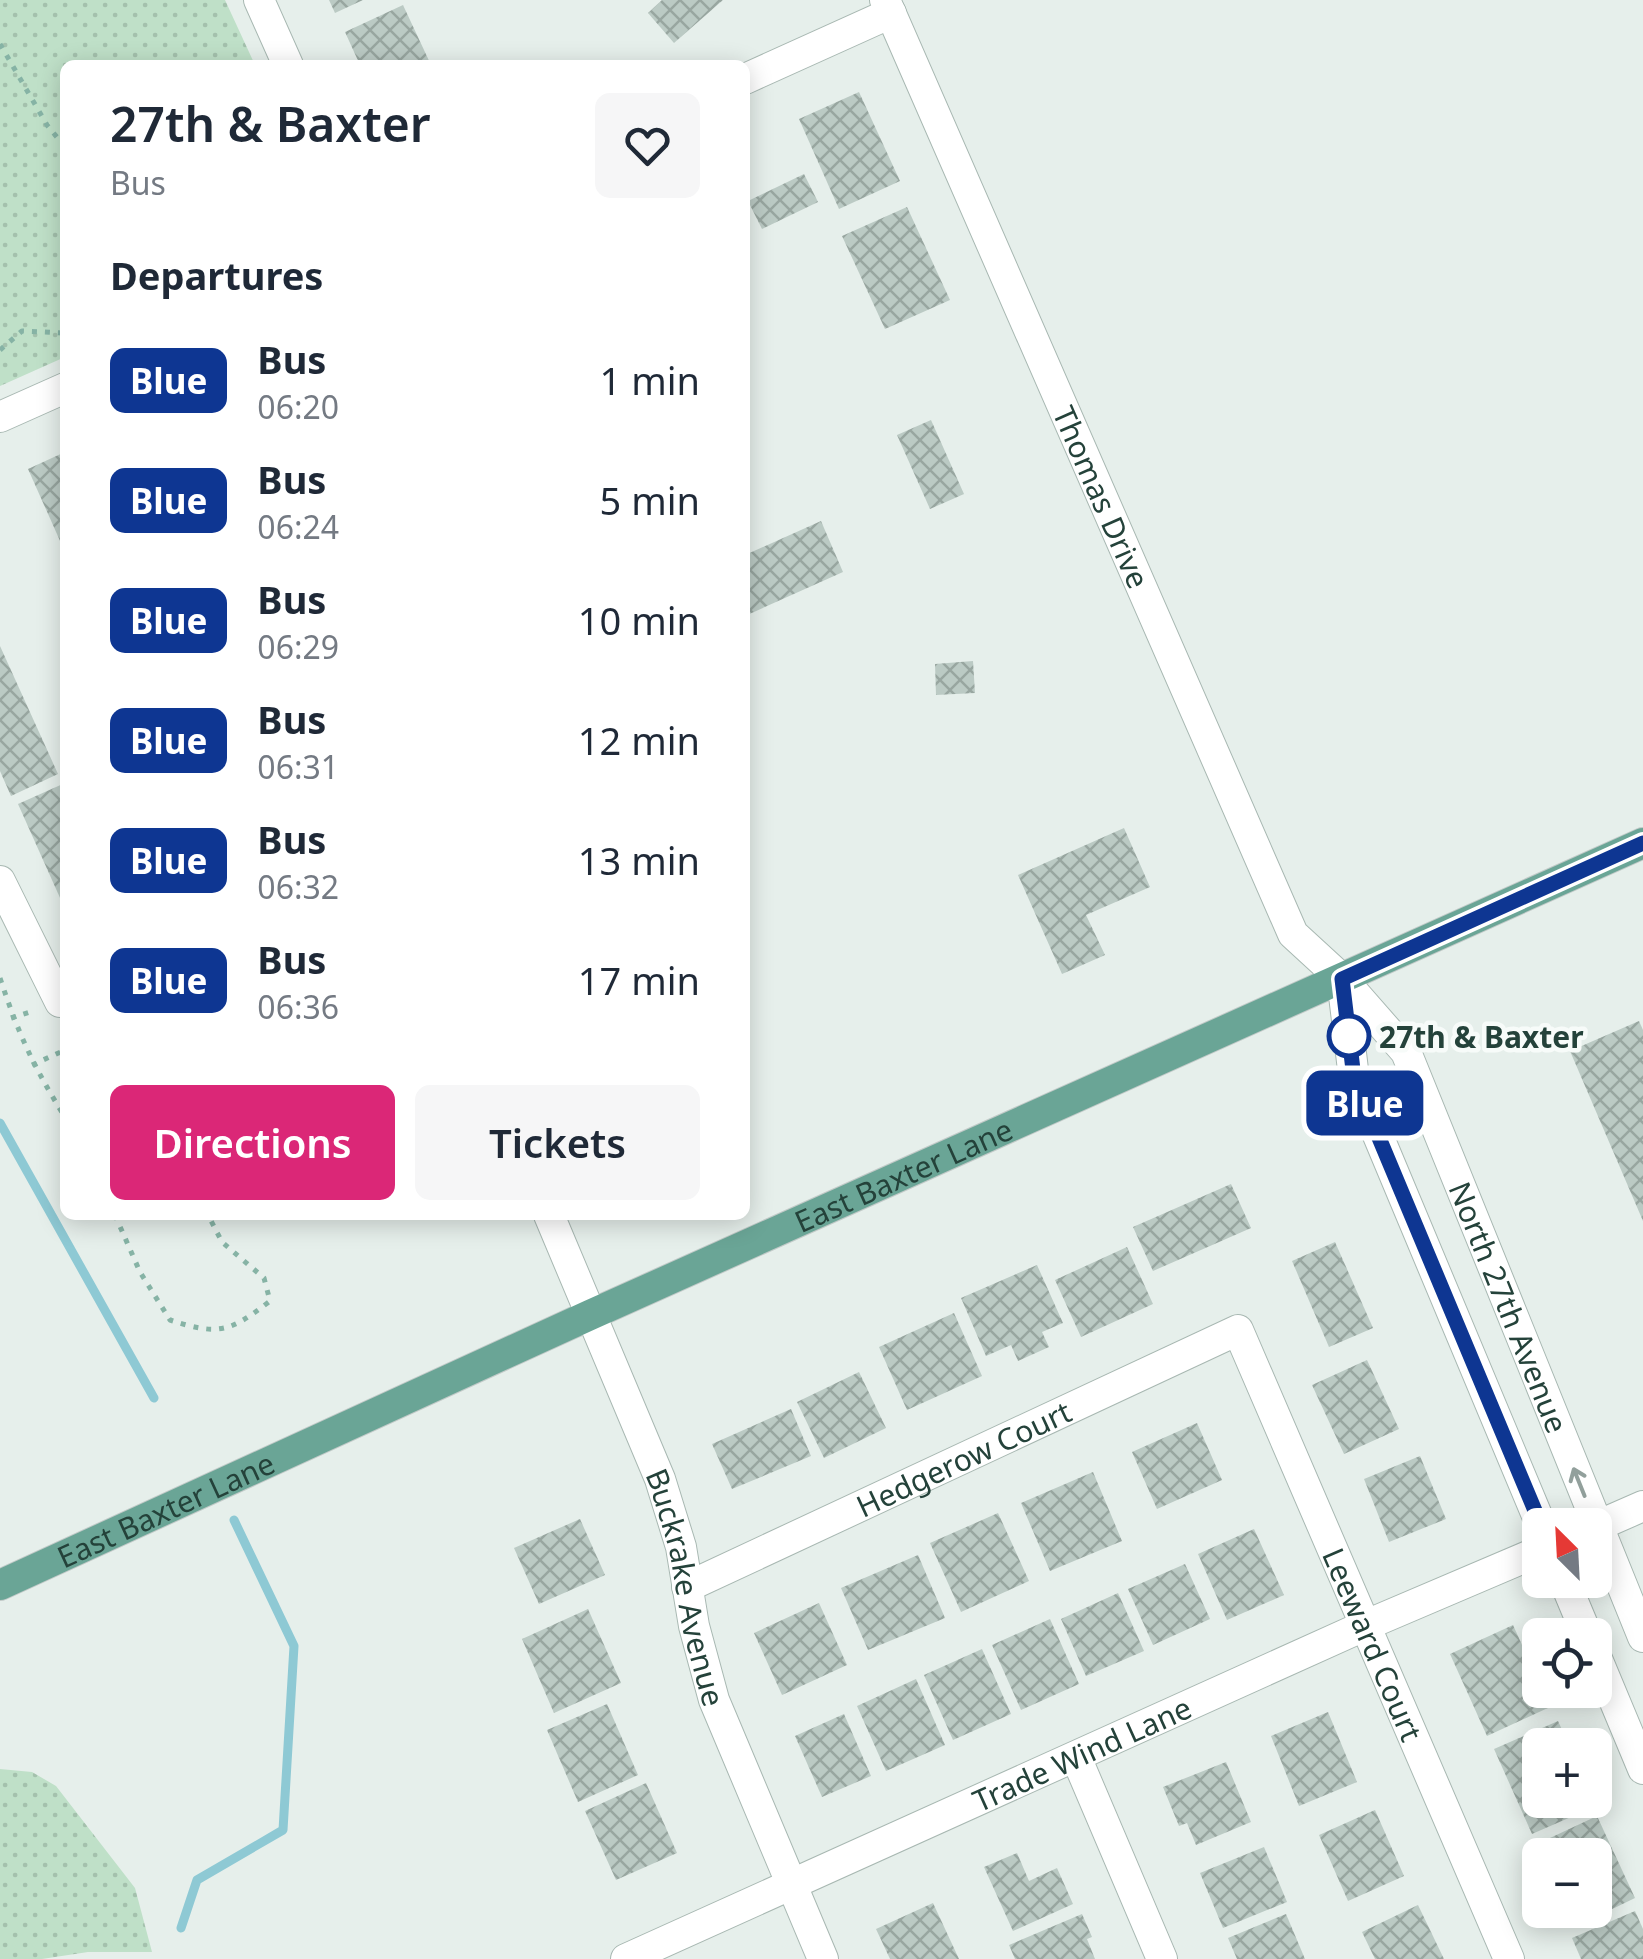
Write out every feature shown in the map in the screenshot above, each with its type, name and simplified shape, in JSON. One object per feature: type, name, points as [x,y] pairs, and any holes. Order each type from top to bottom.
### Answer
[{"type":"main road","name":"East Baxter Lane","points":[[0,1585],[1643,842]]},
{"type":"street","points":[[258,0],[286,60]]},
{"type":"street","points":[[750,76],[888,6]]},
{"type":"street","name":"Thomas Drive","points":[[888,6],[1293,934],[1342,979]]},
{"type":"street","points":[[0,416],[60,390]]},
{"type":"street","points":[[0,881],[60,1002]]},
{"type":"street","name":"North 27th Avenue","points":[[1342,979],[1354,1078],[1534,1508]]},
{"type":"street","name":"North 27th Avenue","points":[[1342,979],[1406,1052],[1589,1508]]},
{"type":"street","name":"Buckrake Avenue","points":[[551,1220],[660,1480],[680,1547],[694,1626],[714,1700],[823,1959]]},
{"type":"street","name":"Hedgerow Court","points":[[687,1586],[1238,1330]]},
{"type":"street","name":"Leeward Court","points":[[1238,1330],[1509,1959]]},
{"type":"street","points":[[1612,1519],[1643,1506]]},
{"type":"street","name":"Trade Wind Lane","points":[[626,1959],[1522,1558]]},
{"type":"street","name":"North 27th Avenue","points":[[1612,1564],[1643,1637]]},
{"type":"street","points":[[1612,1695],[1643,1769]]},
{"type":"street","points":[[1076,1758],[1162,1959]]},
{"type":"path","points":[[0,44],[47,126],[60,141]]},
{"type":"path","points":[[0,350],[22,331],[60,333]]},
{"type":"path","points":[[0,978],[32,1065],[60,1109]]},
{"type":"path","points":[[32,1065],[60,1052]]},
{"type":"path","points":[[117,1220],[140,1272],[170,1320],[203,1331],[239,1325],[270,1301],[264,1278],[222,1242],[211,1220]]},
{"type":"green space","points":[[0,0],[225,0],[253,60],[60,60],[60,359],[0,386]]},
{"type":"green space","points":[[0,1769],[32,1772],[56,1786],[135,1888],[152,1952],[0,1959]]},
{"type":"building","points":[[329,0],[363,0],[335,13]]},
{"type":"building","points":[[662,0],[723,0],[674,43],[648,13]]},
{"type":"building","points":[[403,5],[429,60],[358,60],[345,32]]},
{"type":"building","points":[[859,92],[900,181],[839,209],[799,119]]},
{"type":"building","points":[[804,174],[818,202],[762,229],[750,200]]},
{"type":"building","points":[[907,207],[950,300],[885,329],[842,236]]},
{"type":"building","points":[[931,420],[964,494],[930,509],[897,435]]},
{"type":"building","points":[[60,454],[60,541],[28,469]]},
{"type":"building","points":[[821,521],[843,572],[750,614],[750,553]]},
{"type":"building","points":[[0,646],[58,774],[11,796],[0,771]]},
{"type":"building","points":[[973,661],[975,693],[936,695],[935,664]]},
{"type":"building","points":[[60,785],[60,898],[18,804]]},
{"type":"building","points":[[1124,828],[1150,887],[1086,915],[1105,955],[1062,974],[1018,875]]},
{"type":"building","points":[[1639,1021],[1643,1030],[1643,1221],[1570,1051]]},
{"type":"building","points":[[1231,1184],[1251,1228],[1153,1271],[1133,1227]]},
{"type":"building","points":[[1335,1242],[1373,1328],[1329,1347],[1292,1261]]},
{"type":"building","points":[[1127,1247],[1153,1304],[1081,1337],[1055,1280]]},
{"type":"building","points":[[1037,1265],[1063,1323],[1042,1332],[1049,1347],[1018,1361],[1011,1345],[986,1356],[961,1298]]},
{"type":"building","points":[[954,1313],[982,1376],[907,1410],[879,1347]]},
{"type":"building","points":[[1367,1360],[1399,1429],[1344,1454],[1312,1385]]},
{"type":"building","points":[[859,1372],[886,1428],[824,1458],[797,1402]]},
{"type":"building","points":[[791,1409],[811,1456],[732,1489],[712,1444]]},
{"type":"building","points":[[1197,1423],[1222,1480],[1157,1509],[1132,1452]]},
{"type":"building","points":[[1420,1456],[1446,1519],[1389,1542],[1364,1479]]},
{"type":"building","points":[[1093,1472],[1122,1541],[1050,1571],[1021,1503]]},
{"type":"building","points":[[998,1513],[1029,1581],[961,1612],[930,1543]]},
{"type":"building","points":[[580,1519],[605,1575],[539,1604],[514,1548]]},
{"type":"building","points":[[1254,1529],[1284,1595],[1227,1620],[1198,1554]]},
{"type":"building","points":[[918,1555],[945,1618],[868,1650],[841,1588]]},
{"type":"building","points":[[1185,1564],[1210,1619],[1153,1645],[1128,1589]]},
{"type":"building","points":[[1118,1593],[1144,1651],[1086,1676],[1061,1619]]},
{"type":"building","points":[[819,1603],[847,1665],[782,1695],[754,1633]]},
{"type":"building","points":[[588,1609],[621,1683],[554,1713],[522,1639]]},
{"type":"building","points":[[1050,1619],[1079,1684],[1021,1710],[992,1645]]},
{"type":"building","points":[[1513,1625],[1522,1645],[1522,1708],[1548,1708],[1487,1736],[1450,1654]]},
{"type":"building","points":[[982,1649],[1011,1714],[953,1740],[924,1675]]},
{"type":"building","points":[[916,1679],[945,1745],[886,1771],[857,1706]]},
{"type":"building","points":[[607,1704],[638,1775],[578,1802],[547,1730]]},
{"type":"building","points":[[1328,1712],[1357,1782],[1299,1806],[1271,1736]]},
{"type":"building","points":[[844,1714],[871,1776],[822,1797],[795,1736]]},
{"type":"building","points":[[1558,1721],[1561,1728],[1542,1728]]},
{"type":"building","points":[[1522,1737],[1522,1812],[1494,1749]]},
{"type":"building","points":[[1226,1762],[1251,1822],[1196,1845],[1187,1823],[1179,1826],[1163,1787]]},
{"type":"building","points":[[646,1783],[677,1853],[616,1880],[585,1811]]},
{"type":"building","points":[[1375,1810],[1404,1876],[1348,1901],[1319,1835]]},
{"type":"building","points":[[1525,1818],[1569,1818],[1532,1834]]},
{"type":"building","points":[[1598,1818],[1607,1838],[1550,1838]]},
{"type":"building","points":[[1264,1847],[1287,1902],[1223,1928],[1200,1873]]},
{"type":"building","points":[[1612,1848],[1635,1898],[1612,1909]]},
{"type":"building","points":[[1017,1853],[1029,1881],[1057,1868],[1073,1904],[1013,1931],[984,1867]]},
{"type":"building","points":[[933,1903],[959,1959],[890,1959],[876,1929]]},
{"type":"building","points":[[1418,1905],[1444,1959],[1375,1959],[1362,1932]]},
{"type":"building","points":[[1635,1911],[1643,1929],[1643,1959],[1581,1959],[1572,1938],[1595,1928],[1612,1928],[1612,1921]]},
{"type":"building","points":[[1082,1914],[1092,1937],[1087,1939],[1095,1959],[1015,1959],[1009,1945]]},
{"type":"building","points":[[1286,1914],[1305,1959],[1237,1959],[1228,1938]]},
{"type":"waterway","points":[[0,1123],[154,1398]]},
{"type":"waterway","points":[[181,1928],[197,1880],[283,1830],[294,1646],[234,1520]]},
{"type":"bus line","name":"Blue","points":[[1534,1508],[1354,1078],[1342,979],[1643,843]]},
{"type":"place","name":"27th & Baxter","points":[[1349,1036]]}]
